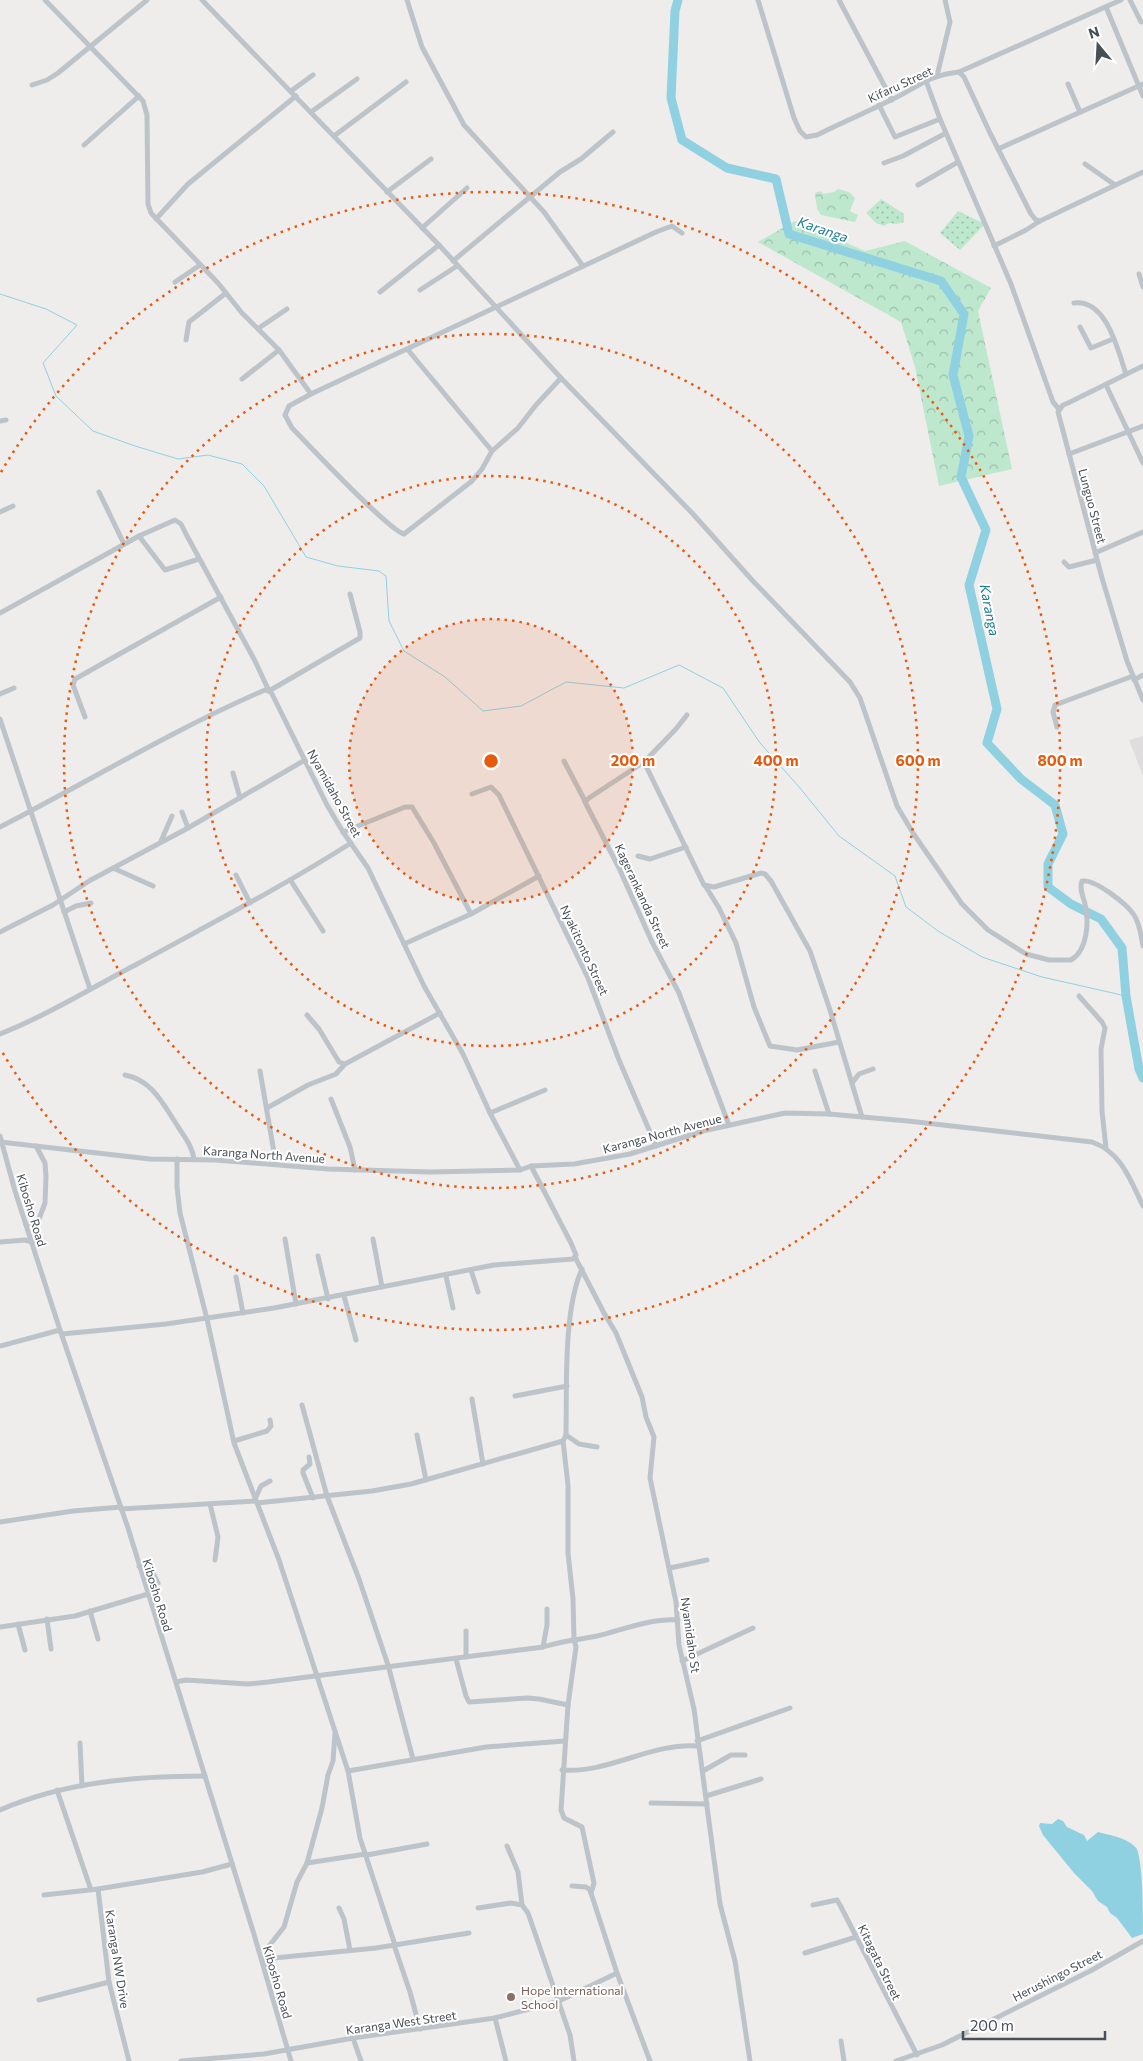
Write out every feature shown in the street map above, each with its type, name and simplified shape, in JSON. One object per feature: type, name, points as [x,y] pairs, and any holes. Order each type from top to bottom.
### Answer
[{"type":"street","points":[[45,0],[139,96],[145,105],[147,115],[149,207],[156,219],[226,293],[242,313],[279,350],[311,394]]},
{"type":"street","points":[[32,85],[51,77],[147,0]]},
{"type":"street","points":[[202,0],[439,245],[561,378],[850,682],[860,698],[897,806],[913,833],[970,914],[988,930],[1026,954],[1049,960],[1064,961],[1076,958],[1085,935],[1087,920],[1086,906],[1080,886],[1082,881],[1086,880],[1098,886],[1130,910],[1138,924],[1143,946]]},
{"type":"street","points":[[407,0],[422,47],[460,118],[476,139],[531,197],[583,266]]},
{"type":"street","name":"Kifaru Street","points":[[758,0],[794,118],[804,135],[809,137],[892,100],[937,76],[960,72],[1119,0]]},
{"type":"street","points":[[839,0],[892,100]]},
{"type":"street","points":[[937,76],[950,22],[945,0]]},
{"type":"street","points":[[1130,0],[1140,22]]},
{"type":"street","points":[[1106,7],[1143,96]]},
{"type":"street","points":[[960,72],[1031,214],[1036,220],[1040,220]]},
{"type":"street","points":[[291,91],[313,75]]},
{"type":"street","points":[[311,112],[357,79]]},
{"type":"street","name":"Lunguo Street","points":[[926,81],[1014,293],[1053,402],[1059,409],[1097,560],[1133,678],[1142,698]]},
{"type":"street","points":[[334,136],[406,82]]},
{"type":"street","points":[[1068,84],[1080,112]]},
{"type":"street","points":[[998,149],[1140,85]]},
{"type":"street","points":[[84,146],[139,96]]},
{"type":"street","points":[[156,219],[188,184],[296,96]]},
{"type":"street","points":[[879,105],[895,137],[940,118]]},
{"type":"street","points":[[420,290],[455,264],[531,197],[613,132]]},
{"type":"street","points":[[884,163],[903,156],[946,133]]},
{"type":"street","points":[[386,192],[431,159]]},
{"type":"street","points":[[918,185],[958,162]]},
{"type":"street","points":[[1085,164],[1115,185]]},
{"type":"street","points":[[994,246],[1026,230],[1040,220],[1143,172]]},
{"type":"street","points":[[422,228],[467,188]]},
{"type":"street","points":[[561,378],[536,404],[518,428],[492,451],[482,469],[472,481],[412,528],[401,534],[377,514],[289,424],[284,415],[287,408],[311,394],[669,226],[675,227],[682,232]]},
{"type":"street","points":[[380,292],[439,245]]},
{"type":"street","points":[[175,282],[200,265]]},
{"type":"street","points":[[1139,274],[1143,287]]},
{"type":"street","points":[[186,340],[190,322],[226,293]]},
{"type":"street","points":[[1074,303],[1083,302],[1107,322],[1126,374]]},
{"type":"street","points":[[259,328],[287,310]]},
{"type":"street","points":[[1080,327],[1091,348],[1113,339]]},
{"type":"street","points":[[242,378],[279,350]]},
{"type":"street","points":[[408,350],[492,451]]},
{"type":"street","points":[[1059,409],[1143,366]]},
{"type":"street","points":[[1106,385],[1143,464]]},
{"type":"street","points":[[1069,454],[1143,426]]},
{"type":"street","points":[[99,492],[124,544]]},
{"type":"street","points":[[0,512],[13,506]]},
{"type":"street","name":"Nyamidaho Street","points":[[139,536],[175,520],[181,524],[343,832],[368,868],[404,944],[471,1070],[490,1113],[520,1170]]},
{"type":"street","points":[[1096,553],[1143,532]]},
{"type":"street","points":[[0,613],[139,536],[164,570],[200,560]]},
{"type":"street","points":[[1064,562],[1067,566],[1072,567],[1097,560]]},
{"type":"street","points":[[0,827],[158,741],[242,700],[258,693],[269,691],[360,638],[350,594]]},
{"type":"street","points":[[85,717],[72,684],[75,679],[221,597]]},
{"type":"street","points":[[1057,726],[1053,712],[1055,705],[1143,675]]},
{"type":"street","points":[[0,694],[14,688]]},
{"type":"street","points":[[585,801],[644,762],[675,730],[687,714]]},
{"type":"street","points":[[0,720],[90,989]]},
{"type":"street","points":[[0,932],[188,828],[305,760]]},
{"type":"street","name":"Kagerankanda Street","points":[[564,761],[638,907],[652,942],[679,993],[729,1125]]},
{"type":"street","points":[[644,762],[702,882],[719,908],[736,943],[754,1007],[770,1046],[797,1050],[840,1042]]},
{"type":"street","points":[[233,773],[240,798]]},
{"type":"street","name":"Nyakitonto Street","points":[[472,794],[488,787],[493,788],[539,876],[588,978],[619,1060],[656,1146]]},
{"type":"street","points":[[343,832],[405,807],[412,807],[443,860],[471,914]]},
{"type":"street","points":[[182,812],[188,828]]},
{"type":"street","points":[[161,842],[172,816]]},
{"type":"street","points":[[0,1034],[51,1010],[291,881],[351,843]]},
{"type":"street","points":[[638,856],[650,859],[686,847]]},
{"type":"street","points":[[113,868],[153,886]]},
{"type":"street","points":[[706,887],[714,887],[761,873],[768,877],[810,951],[862,1117]]},
{"type":"street","points":[[236,875],[250,903]]},
{"type":"street","points":[[404,944],[471,914],[539,876]]},
{"type":"street","points":[[291,881],[323,931]]},
{"type":"street","points":[[64,912],[76,906],[91,903]]},
{"type":"street","points":[[1079,996],[1105,1028],[1102,1049],[1102,1111],[1106,1148]]},
{"type":"street","points":[[267,1108],[308,1085],[336,1074],[344,1064],[440,1013]]},
{"type":"street","points":[[306,1015],[319,1029],[339,1062],[344,1064]]},
{"type":"street","points":[[852,1083],[859,1074],[873,1069]]},
{"type":"street","points":[[260,1071],[276,1164]]},
{"type":"street","points":[[815,1071],[829,1114]]},
{"type":"street","points":[[125,1075],[144,1082],[161,1100],[190,1142],[194,1159]]},
{"type":"street","points":[[490,1113],[545,1090]]},
{"type":"street","points":[[332,1099],[350,1147],[355,1170]]},
{"type":"street","name":"Karanga North Avenue","points":[[1,1142],[109,1156],[194,1159],[355,1170],[431,1172],[520,1170],[532,1166],[574,1164],[607,1159],[729,1125],[785,1112],[829,1114],[946,1124],[1092,1142],[1106,1148],[1123,1165],[1143,1206]]},
{"type":"street","name":"Kibosho Road","points":[[0,1136],[26,1225],[121,1508],[176,1682],[291,2061]]},
{"type":"street","points":[[26,1225],[39,1219],[45,1203],[46,1167],[36,1146]]},
{"type":"street","points":[[177,1159],[180,1213],[207,1318],[234,1441],[279,1560],[318,1676],[348,1771],[356,1822],[420,2028]]},
{"type":"street","name":"Nyamidaho St","points":[[532,1166],[567,1234],[575,1257],[616,1332],[642,1397],[654,1442],[650,1478],[678,1612],[682,1662],[694,1710],[720,1904],[734,1962],[750,2061]]},
{"type":"street","points":[[285,1239],[296,1304]]},
{"type":"street","points":[[373,1239],[382,1287]]},
{"type":"street","points":[[0,1242],[25,1240],[32,1242]]},
{"type":"street","points":[[318,1256],[328,1299]]},
{"type":"street","points":[[0,1346],[61,1332],[243,1313],[328,1299],[506,1264],[567,1261],[575,1257]]},
{"type":"street","points":[[582,1269],[578,1280],[568,1341],[566,1435],[563,1441],[568,1494],[568,1553],[576,1647],[562,1770],[561,1810],[564,1818],[582,1827],[594,1883],[591,1892]]},
{"type":"street","points":[[471,1270],[478,1292]]},
{"type":"street","points":[[446,1276],[453,1308]]},
{"type":"street","points":[[236,1277],[243,1313]]},
{"type":"street","points":[[344,1296],[356,1340]]},
{"type":"street","points":[[515,1396],[567,1386]]},
{"type":"street","points":[[472,1399],[482,1464]]},
{"type":"street","points":[[302,1405],[327,1496],[359,1579],[388,1666],[413,1759]]},
{"type":"street","points":[[234,1441],[267,1431],[271,1426],[270,1420]]},
{"type":"street","points":[[417,1435],[426,1480]]},
{"type":"street","points":[[566,1435],[579,1444],[597,1447]]},
{"type":"street","points":[[0,1522],[73,1510],[313,1498],[391,1488],[426,1480],[563,1441]]},
{"type":"street","points":[[309,1457],[310,1464],[303,1470],[303,1473],[313,1498]]},
{"type":"street","points":[[256,1501],[261,1486],[270,1481]]},
{"type":"street","points":[[210,1504],[218,1537],[215,1560]]},
{"type":"street","points":[[670,1568],[707,1560]]},
{"type":"street","points":[[139,1566],[150,1570],[158,1583]]},
{"type":"street","points":[[0,1627],[90,1612],[148,1594]]},
{"type":"street","points":[[543,1647],[547,1625],[547,1609]]},
{"type":"street","points":[[90,1612],[98,1639]]},
{"type":"street","points":[[47,1619],[51,1649]]},
{"type":"street","points":[[176,1682],[186,1680],[248,1684],[456,1659],[543,1647],[663,1620],[678,1620]]},
{"type":"street","points":[[18,1624],[25,1650]]},
{"type":"street","points":[[682,1662],[753,1628]]},
{"type":"street","points":[[466,1631],[466,1657]]},
{"type":"street","points":[[456,1659],[469,1702],[526,1698],[568,1705]]},
{"type":"street","points":[[562,1770],[580,1770],[640,1754],[698,1743],[790,1708]]},
{"type":"street","points":[[272,1997],[264,1959],[269,1946],[284,1927],[297,1882],[307,1863],[333,1761],[335,1733]]},
{"type":"street","points":[[348,1771],[486,1747],[565,1741]]},
{"type":"street","points":[[80,1743],[82,1786]]},
{"type":"street","points":[[703,1771],[731,1755],[745,1755]]},
{"type":"street","points":[[0,1810],[21,1800],[57,1790],[155,1776],[205,1776]]},
{"type":"street","points":[[706,1796],[761,1779]]},
{"type":"street","points":[[57,1790],[91,1890]]},
{"type":"street","points":[[651,1802],[707,1804]]},
{"type":"street","points":[[307,1863],[427,1844]]},
{"type":"street","points":[[507,1846],[518,1872],[522,1905],[533,1925],[570,2035],[574,2061]]},
{"type":"street","points":[[44,1895],[98,1889],[202,1872],[232,1864]]},
{"type":"street","points":[[572,1886],[586,1886],[591,1892],[616,1973],[650,2061]]},
{"type":"street","name":"Karanga NW Drive","points":[[98,1889],[109,1982],[129,2061]]},
{"type":"street","name":"Kitagata Street","points":[[813,1905],[837,1900],[917,2054]]},
{"type":"street","points":[[478,1908],[511,1903],[522,1905]]},
{"type":"street","points":[[339,1908],[344,1919],[350,1950]]},
{"type":"street","points":[[264,1959],[394,1945],[469,1933]]},
{"type":"street","points":[[805,1953],[856,1936]]},
{"type":"street","name":"Herushingo Street","points":[[896,2061],[942,2045],[1143,1940]]},
{"type":"street","name":"Karanga West Street","points":[[181,2061],[243,2057],[353,2038],[495,2018],[559,2001],[616,1973]]},
{"type":"street","points":[[39,2000],[109,1982]]},
{"type":"street","points":[[495,2018],[506,2061]]},
{"type":"street","points":[[353,2038],[361,2061]]},
{"type":"street","points":[[841,2040],[844,2061]]},
{"type":"shaded area","points":[[1143,736],[1143,776],[1129,740]]},
{"type":"green space","points":[[838,189],[849,192],[855,198],[850,211],[858,215],[855,222],[821,215],[817,209],[815,193],[821,191],[823,194],[834,192]]},
{"type":"green space","points":[[881,199],[904,214],[904,222],[897,224],[889,223],[884,226],[876,223],[866,213]]},
{"type":"green space","points":[[958,211],[985,224],[960,250],[940,233]]},
{"type":"green space","points":[[795,221],[865,251],[905,241],[991,288],[978,311],[1012,469],[939,486],[915,367],[901,322],[758,242]]},
{"type":"water","points":[[1058,1819],[1063,1821],[1067,1827],[1084,1835],[1087,1841],[1098,1832],[1129,1842],[1137,1849],[1142,1878],[1143,1934],[1132,1938],[1117,1918],[1110,1913],[1107,1907],[1098,1901],[1092,1891],[1074,1873],[1043,1835],[1039,1826],[1040,1823],[1052,1824]]},
{"type":"waterway","name":"Karanga","points":[[678,0],[675,11],[671,98],[682,140],[727,168],[776,179],[789,234],[941,281],[964,314],[953,375],[969,436],[961,477],[986,530],[969,585],[997,709],[987,743],[1021,779],[1055,805],[1063,834],[1048,864],[1048,887],[1071,904],[1101,919],[1122,948],[1126,996],[1139,1069],[1143,1078]]},
{"type":"waterway","points":[[0,294],[46,309],[77,325],[43,363],[56,396],[93,431],[178,459],[208,455],[242,464],[264,486],[306,557],[338,566],[379,571],[386,576],[389,621],[404,651],[445,677],[483,711],[521,706],[566,682],[624,688],[679,665],[723,688],[760,743],[839,836],[895,876],[906,907],[938,931],[982,957],[1042,977],[1126,996]]},
{"type":"place","name":"Hope International School","points":[[511,1997]]}]
